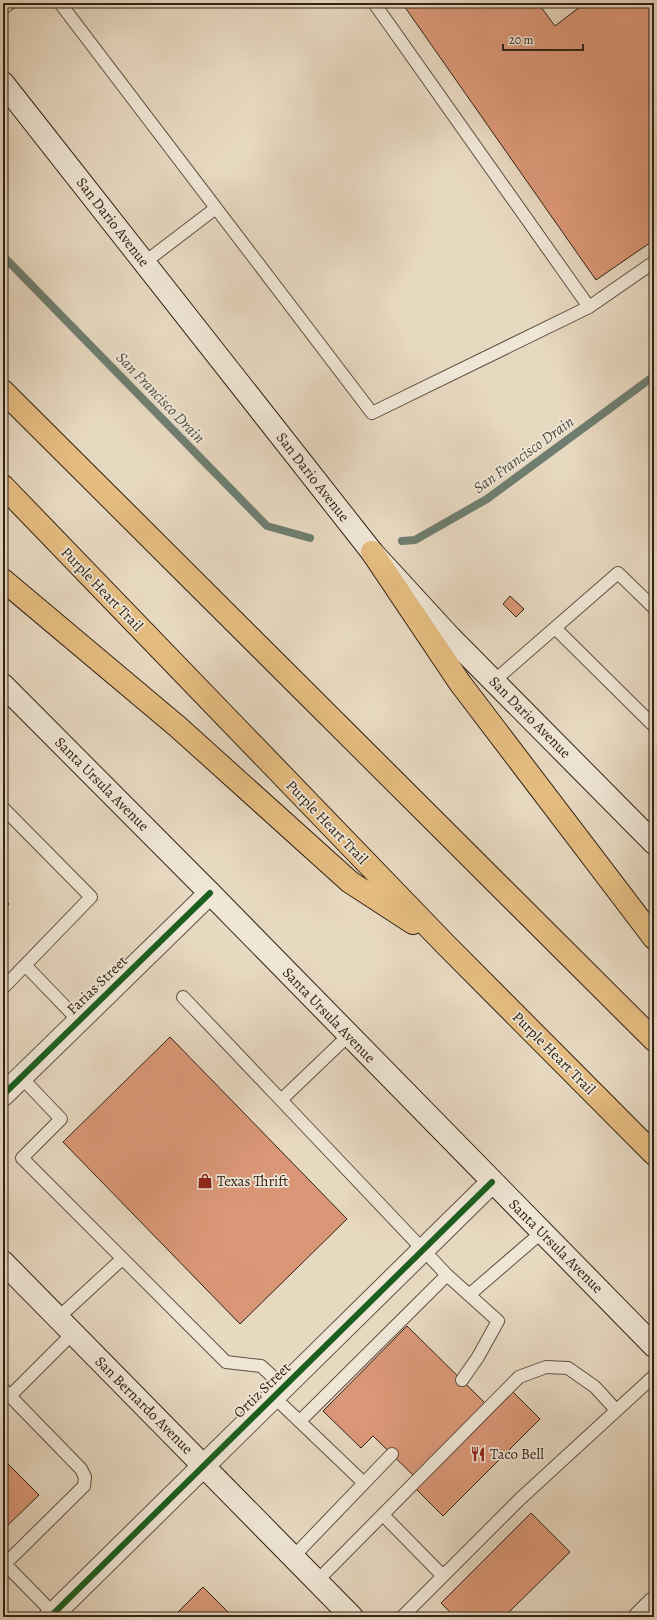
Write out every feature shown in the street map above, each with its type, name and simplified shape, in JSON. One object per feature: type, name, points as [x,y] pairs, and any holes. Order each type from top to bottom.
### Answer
[{"type":"highway","points":[[3,391],[654,1040]]},
{"type":"highway","name":"Purple Heart Trail","points":[[3,486],[445,944],[654,1154]]},
{"type":"highway","points":[[372,552],[460,683],[654,938]]},
{"type":"highway","points":[[3,580],[178,727],[350,882],[445,944]]},
{"type":"main road","name":"San Dario Avenue","points":[[3,83],[372,552],[450,637],[654,843]]},
{"type":"main road","name":"Santa Ursula Avenue","points":[[3,685],[210,893],[654,1346]]},
{"type":"main road","name":"Farias Street","points":[[3,1095],[210,893]]},
{"type":"main road","name":"Ortiz Street","points":[[52,1615],[492,1182]]},
{"type":"main road","name":"San Bernardo Avenue","points":[[3,1262],[352,1617]]},
{"type":"main road","points":[[640,1617],[654,1603]]},
{"type":"lane","points":[[3,8],[10,3]]},
{"type":"lane","points":[[60,3],[372,413],[589,307],[654,262]]},
{"type":"lane","points":[[374,3],[589,307]]},
{"type":"lane","points":[[145,262],[216,208]]},
{"type":"lane","points":[[494,681],[618,573],[654,608]]},
{"type":"lane","points":[[554,628],[654,726]]},
{"type":"lane","points":[[3,808],[90,897],[26,966],[3,988]]},
{"type":"lane","points":[[26,966],[79,1021]]},
{"type":"lane","points":[[183,997],[447,1275],[498,1321],[478,1357],[462,1380]]},
{"type":"lane","points":[[281,1100],[349,1035]]},
{"type":"lane","points":[[22,1077],[61,1119],[22,1158],[226,1362],[261,1366],[300,1421],[364,1483]]},
{"type":"lane","points":[[470,1295],[542,1232]]},
{"type":"lane","points":[[58,1318],[122,1258]]},
{"type":"lane","points":[[300,1421],[447,1275]]},
{"type":"lane","points":[[52,1615],[4,1565],[84,1486],[85,1477],[81,1469],[7,1393],[73,1333]]},
{"type":"lane","points":[[317,1581],[519,1377],[546,1367],[568,1368],[595,1387],[616,1410]]},
{"type":"lane","points":[[402,1617],[520,1499],[654,1376]]},
{"type":"lane","points":[[293,1557],[392,1454]]},
{"type":"lane","points":[[383,1514],[443,1576]]},
{"type":"building","points":[[402,3],[538,3],[555,26],[585,3],[654,3],[654,240],[596,280]]},
{"type":"building","points":[[510,596],[524,609],[516,617],[503,604]]},
{"type":"building","points":[[3,898],[9,904],[3,910]]},
{"type":"building","name":"Texas Thrift","points":[[170,1037],[347,1219],[240,1324],[63,1142]]},
{"type":"building","points":[[407,1326],[485,1403],[414,1476],[373,1436],[361,1448],[323,1411]]},
{"type":"building","name":"Taco Bell","points":[[513,1392],[540,1419],[443,1516],[416,1489]]},
{"type":"building","points":[[3,1459],[39,1495],[3,1530]]},
{"type":"building","points":[[531,1513],[570,1552],[504,1617],[455,1617],[441,1603]]},
{"type":"building","points":[[203,1587],[233,1617],[173,1617]]},
{"type":"waterway","name":"San Francisco Drain","points":[[3,256],[267,526],[310,538]]},
{"type":"waterway","name":"San Francisco Drain","points":[[402,541],[415,540],[487,499],[654,376]]},
{"type":"cycle path","points":[[3,1095],[210,893]]},
{"type":"cycle path","points":[[50,1617],[492,1182]]},
{"type":"place","name":"Texas Thrift","points":[[205,1181]]},
{"type":"place","name":"Taco Bell","points":[[478,1454]]}]
